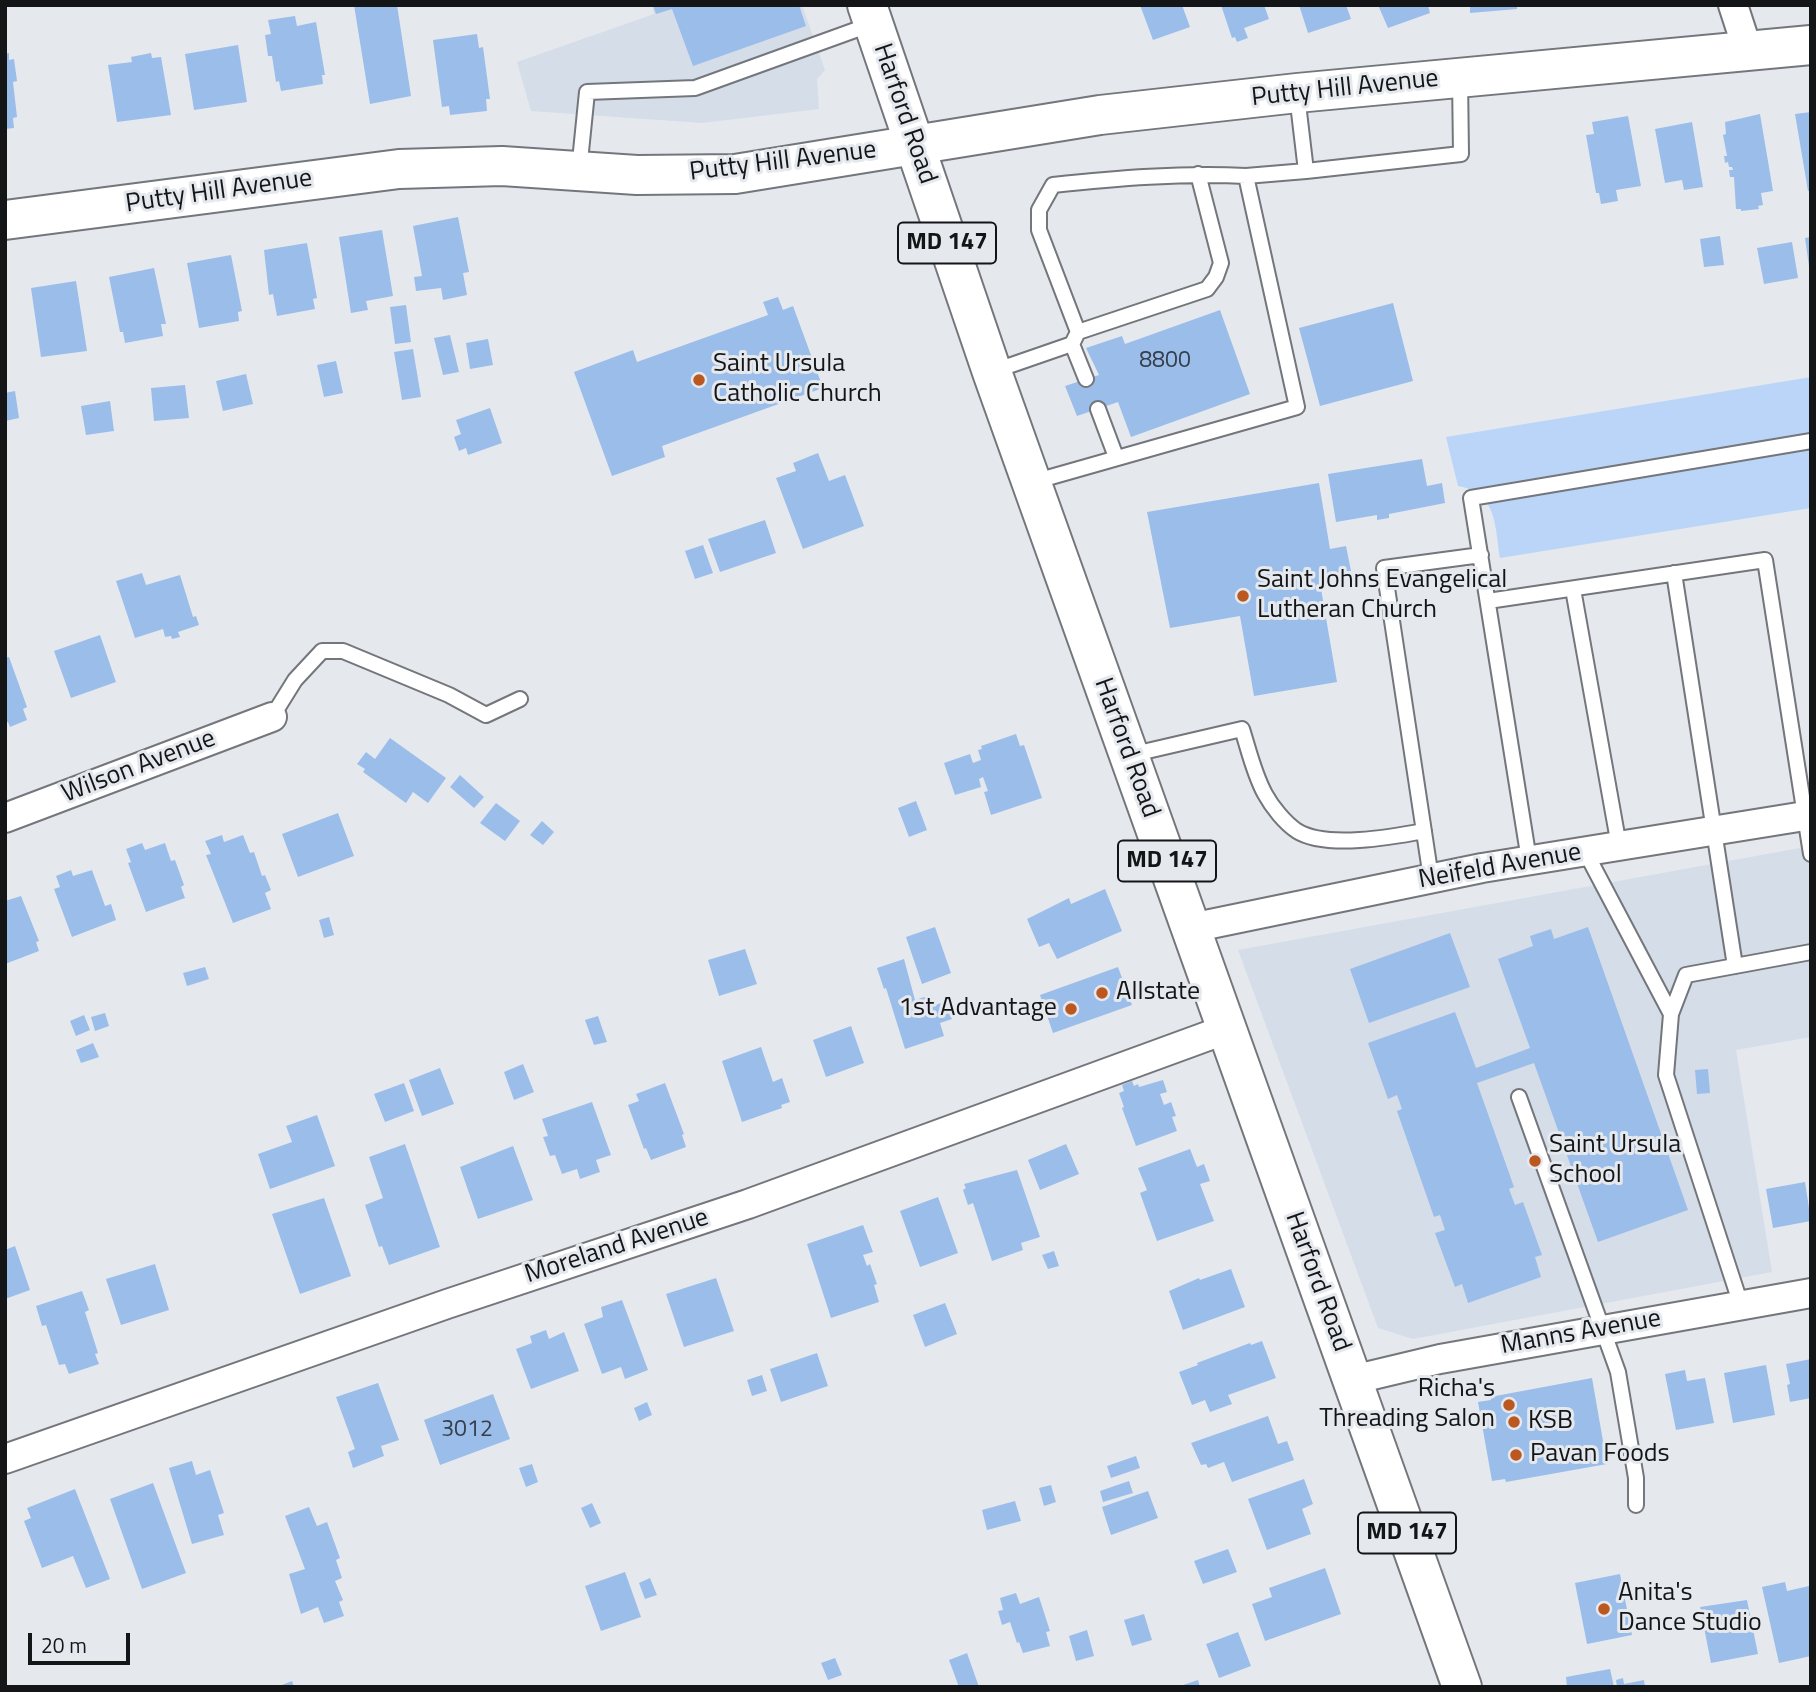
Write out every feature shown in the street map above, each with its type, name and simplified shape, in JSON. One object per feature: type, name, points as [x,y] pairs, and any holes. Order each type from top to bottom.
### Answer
[{"type":"main road","name":"Harford Road","points":[[870,14],[992,372],[1462,1687]]},
{"type":"main road","name":"Putty Hill Avenue","points":[[5,220],[399,169],[502,166],[660,176],[735,174],[1100,115],[1297,93],[1811,45]]},
{"type":"street","points":[[1733,5],[1748,51]]},
{"type":"street","name":"Wilson Avenue","points":[[5,818],[272,717]]},
{"type":"street","name":"Neifeld Avenue","points":[[1191,928],[1529,860],[1808,815]]},
{"type":"street","name":"Moreland Avenue","points":[[5,1459],[447,1304],[748,1204],[1227,1029]]},
{"type":"street","name":"Manns Avenue","points":[[1352,1380],[1440,1359],[1811,1293]]},
{"type":"lane","points":[[578,172],[587,92],[695,88],[870,14]]},
{"type":"lane","points":[[1086,379],[1039,230],[1040,210],[1053,184],[1198,174],[1246,176],[1461,154],[1460,78]]},
{"type":"lane","points":[[1297,93],[1306,171]]},
{"type":"lane","points":[[992,372],[1207,289],[1216,277],[1221,263],[1198,174]]},
{"type":"lane","points":[[1031,482],[1297,407],[1246,176]]},
{"type":"lane","points":[[1098,409],[1116,457]]},
{"type":"lane","points":[[1529,860],[1471,498],[1811,441]]},
{"type":"lane","points":[[1431,878],[1384,568],[1481,555]]},
{"type":"lane","points":[[1488,601],[1765,560],[1808,815],[1811,853]]},
{"type":"lane","points":[[1674,573],[1735,966]]},
{"type":"lane","points":[[1573,589],[1619,846]]},
{"type":"lane","points":[[272,717],[295,680],[322,651],[343,651],[449,695],[486,715],[520,699]]},
{"type":"lane","points":[[1129,755],[1242,729],[1266,796],[1297,831],[1317,838],[1385,839],[1424,831]]},
{"type":"lane","points":[[1585,851],[1671,1014]]},
{"type":"lane","points":[[1741,1306],[1666,1076],[1671,1014],[1686,975],[1811,952]]},
{"type":"lane","points":[[1519,1097],[1618,1372],[1636,1478],[1636,1504]]},
{"type":"shaded area","points":[[652,5],[802,5],[825,70],[817,79],[819,109],[702,123],[531,111],[517,62],[654,14]]},
{"type":"shaded area","points":[[1811,377],[1811,508],[1500,558],[1492,512],[1480,495],[1458,486],[1446,437]]},
{"type":"shaded area","name":"Saint Ursula School","points":[[1811,846],[1811,1037],[1736,1050],[1772,1272],[1413,1339],[1378,1328],[1238,950]]},
{"type":"building","points":[[354,5],[397,5],[411,96],[370,104]]},
{"type":"building","points":[[653,5],[799,5],[806,26],[693,66],[672,9],[656,14]]},
{"type":"building","points":[[1140,5],[1182,5],[1190,27],[1153,40]]},
{"type":"building","points":[[1221,5],[1264,5],[1269,19],[1244,28],[1248,38],[1237,42],[1235,37],[1232,38]]},
{"type":"building","points":[[1299,5],[1346,5],[1351,19],[1308,33]]},
{"type":"building","points":[[1378,5],[1428,5],[1430,13],[1388,28]]},
{"type":"building","points":[[1470,5],[1517,5],[1517,9],[1470,13]]},
{"type":"building","points":[[295,16],[297,26],[316,22],[325,75],[322,75],[323,84],[281,91],[279,81],[276,82],[272,56],[268,56],[265,35],[271,34],[268,20]]},
{"type":"building","points":[[477,34],[479,48],[483,47],[490,99],[486,99],[487,111],[450,115],[449,106],[442,107],[433,40]]},
{"type":"building","points":[[238,45],[247,102],[194,110],[185,54]]},
{"type":"building","points":[[9,53],[9,60],[14,59],[17,81],[13,82],[17,117],[13,118],[14,128],[5,129],[5,54]]},
{"type":"building","points":[[151,53],[152,58],[161,57],[171,115],[117,122],[108,65],[132,62],[131,57]]},
{"type":"building","points":[[1811,112],[1811,190],[1808,191],[1795,114]]},
{"type":"building","points":[[1760,114],[1773,191],[1761,193],[1763,205],[1758,206],[1759,209],[1741,211],[1736,209],[1734,177],[1730,177],[1729,170],[1733,170],[1732,167],[1729,167],[1728,162],[1725,163],[1725,122]]},
{"type":"building","points":[[1628,116],[1641,186],[1616,190],[1618,201],[1601,204],[1599,193],[1596,193],[1586,135],[1594,134],[1592,122]]},
{"type":"building","points":[[1692,122],[1703,187],[1684,190],[1682,180],[1665,183],[1655,129]]},
{"type":"building","points":[[458,217],[469,272],[463,273],[467,295],[443,300],[441,288],[416,291],[414,277],[422,276],[413,226]]},
{"type":"building","points":[[382,230],[393,296],[366,301],[368,310],[351,313],[339,237]]},
{"type":"building","points":[[1720,236],[1724,265],[1704,267],[1700,239]]},
{"type":"building","points":[[1811,237],[1811,266],[1809,266],[1805,238]]},
{"type":"building","points":[[1792,242],[1798,278],[1764,284],[1757,248]]},
{"type":"building","points":[[307,243],[317,298],[313,299],[315,309],[277,316],[273,294],[269,295],[264,250]]},
{"type":"building","points":[[231,255],[242,311],[238,312],[239,321],[199,328],[187,263]]},
{"type":"building","points":[[154,268],[166,324],[161,324],[163,336],[125,343],[123,332],[120,332],[109,277]]},
{"type":"building","points":[[76,281],[87,351],[41,357],[31,288]]},
{"type":"building","name":"Saint Ursula Catholic Church","points":[[778,297],[783,310],[793,306],[823,388],[662,446],[665,457],[612,476],[574,372],[633,350],[637,362],[768,315],[763,302]]},
{"type":"building","points":[[1393,303],[1413,381],[1320,406],[1299,328]]},
{"type":"building","points":[[406,305],[411,342],[395,344],[390,307]]},
{"type":"building","points":[[1220,310],[1250,394],[1131,437],[1118,402],[1077,416],[1065,386],[1099,375],[1086,348],[1122,336],[1125,344]]},
{"type":"building","points":[[450,335],[459,372],[443,375],[434,338]]},
{"type":"building","points":[[488,339],[493,365],[470,369],[466,343]]},
{"type":"building","points":[[413,349],[421,397],[402,400],[394,352]]},
{"type":"building","points":[[336,361],[343,393],[324,397],[317,365]]},
{"type":"building","points":[[246,374],[253,404],[223,411],[216,381]]},
{"type":"building","points":[[185,385],[189,418],[154,421],[151,388]]},
{"type":"building","points":[[15,391],[19,418],[5,421],[5,393]]},
{"type":"building","points":[[110,401],[114,431],[86,435],[81,406]]},
{"type":"building","points":[[490,408],[502,443],[468,455],[466,448],[459,451],[454,437],[461,434],[456,420]]},
{"type":"building","points":[[818,453],[829,481],[845,475],[864,526],[803,549],[776,478],[796,471],[793,463]]},
{"type":"building","points":[[1422,459],[1427,486],[1442,483],[1445,503],[1389,514],[1389,518],[1377,520],[1377,515],[1336,522],[1328,474]]},
{"type":"building","name":"Saint Johns Evangelical Lutheran Church","points":[[1319,483],[1330,549],[1346,546],[1351,571],[1319,577],[1337,682],[1254,696],[1240,616],[1170,628],[1147,512]]},
{"type":"building","points":[[765,520],[776,553],[720,572],[708,539]]},
{"type":"building","points":[[703,545],[713,573],[695,579],[685,551]]},
{"type":"building","points":[[142,573],[146,585],[180,575],[193,617],[196,616],[199,625],[178,632],[180,637],[172,639],[171,636],[165,637],[163,629],[135,638],[116,581]]},
{"type":"building","points":[[100,635],[116,682],[71,698],[54,651]]},
{"type":"building","points":[[9,657],[27,707],[23,709],[27,720],[10,727],[8,722],[5,723],[5,658]]},
{"type":"building","points":[[1016,734],[1020,746],[1024,745],[1042,798],[991,815],[984,792],[988,791],[983,777],[979,779],[981,787],[955,795],[944,763],[970,754],[973,763],[981,760],[978,750],[982,749],[981,746]]},
{"type":"building","points":[[390,738],[446,778],[428,803],[413,792],[406,803],[363,772],[365,769],[357,764],[366,752],[375,759]]},
{"type":"building","points":[[460,775],[484,797],[474,808],[450,787]]},
{"type":"building","points":[[916,801],[927,830],[909,837],[898,808]]},
{"type":"building","points":[[496,803],[520,821],[505,841],[480,823]]},
{"type":"building","points":[[338,813],[354,856],[298,877],[282,834]]},
{"type":"building","points":[[542,821],[554,832],[543,845],[530,835]]},
{"type":"building","points":[[222,835],[224,842],[243,835],[271,890],[265,893],[271,909],[233,923],[206,855],[211,854],[205,841]]},
{"type":"building","points":[[142,843],[145,850],[165,843],[171,861],[175,860],[184,885],[181,887],[185,898],[146,912],[128,863],[131,862],[126,849]]},
{"type":"building","points":[[71,870],[73,876],[92,870],[105,906],[111,904],[116,920],[72,937],[54,889],[60,887],[56,876]]},
{"type":"building","points":[[1105,889],[1122,931],[1057,959],[1049,943],[1039,947],[1027,919],[1069,898],[1071,904]]},
{"type":"building","points":[[21,896],[39,941],[36,942],[39,951],[5,964],[5,901]]},
{"type":"building","points":[[329,917],[334,935],[324,938],[319,920]]},
{"type":"building","points":[[935,927],[951,973],[922,984],[906,937]]},
{"type":"building","name":"Saint Ursula School","points":[[1588,927],[1688,1210],[1598,1242],[1534,1063],[1477,1083],[1514,1187],[1509,1189],[1515,1205],[1523,1202],[1542,1255],[1535,1257],[1541,1277],[1468,1303],[1462,1284],[1455,1287],[1435,1233],[1445,1230],[1440,1215],[1434,1217],[1397,1111],[1402,1109],[1397,1095],[1388,1099],[1368,1043],[1455,1012],[1476,1068],[1530,1048],[1498,959],[1533,946],[1530,936],[1551,929],[1554,939]]},
{"type":"building","points":[[1450,933],[1470,987],[1369,1023],[1350,969]]},
{"type":"building","points":[[745,949],[757,984],[719,996],[708,960]]},
{"type":"building","points":[[904,959],[915,1000],[931,995],[934,1005],[946,1002],[952,1019],[940,1023],[944,1036],[905,1049],[877,968]]},
{"type":"building","points":[[205,967],[209,979],[187,986],[183,973]]},
{"type":"building","points":[[1118,967],[1132,1005],[1053,1033],[1040,995]]},
{"type":"building","points":[[105,1013],[109,1026],[95,1031],[91,1017]]},
{"type":"building","points":[[84,1015],[90,1030],[76,1036],[70,1021]]},
{"type":"building","points":[[598,1016],[607,1042],[594,1045],[585,1020]]},
{"type":"building","points":[[851,1026],[864,1063],[826,1077],[813,1040]]},
{"type":"building","points":[[93,1043],[99,1057],[81,1063],[76,1050]]},
{"type":"building","points":[[761,1047],[773,1082],[782,1078],[790,1102],[781,1105],[782,1108],[742,1122],[722,1061]]},
{"type":"building","points":[[523,1064],[534,1092],[514,1100],[504,1072]]},
{"type":"building","points":[[440,1068],[454,1104],[422,1116],[409,1080]]},
{"type":"building","points":[[1708,1069],[1710,1093],[1697,1094],[1695,1070]]},
{"type":"building","points":[[1163,1080],[1167,1092],[1160,1094],[1164,1105],[1171,1102],[1177,1131],[1136,1146],[1122,1108],[1124,1107],[1119,1093],[1124,1091],[1122,1085],[1132,1081],[1134,1086],[1138,1084],[1139,1087]]},
{"type":"building","points":[[404,1083],[414,1111],[385,1122],[374,1094]]},
{"type":"building","points":[[665,1083],[684,1134],[682,1135],[686,1147],[651,1160],[646,1148],[644,1149],[628,1105],[639,1101],[636,1094]]},
{"type":"building","points":[[592,1102],[611,1155],[596,1160],[600,1172],[580,1179],[577,1169],[562,1174],[555,1155],[550,1156],[543,1137],[548,1136],[542,1119]]},
{"type":"building","points":[[317,1115],[335,1166],[270,1189],[258,1154],[292,1142],[286,1126]]},
{"type":"building","points":[[405,1144],[440,1247],[389,1265],[382,1246],[379,1247],[365,1205],[383,1198],[369,1157]]},
{"type":"building","points":[[1066,1144],[1079,1174],[1040,1190],[1028,1160]]},
{"type":"building","points":[[513,1146],[533,1200],[478,1219],[460,1167]]},
{"type":"building","points":[[1190,1149],[1197,1167],[1204,1164],[1210,1181],[1200,1184],[1214,1221],[1157,1241],[1140,1193],[1147,1190],[1138,1168]]},
{"type":"building","points":[[1017,1170],[1040,1237],[1021,1243],[1023,1250],[992,1261],[973,1203],[968,1205],[963,1190],[966,1188],[964,1184]]},
{"type":"building","points":[[1805,1182],[1811,1221],[1773,1228],[1766,1189]]},
{"type":"building","points":[[938,1197],[958,1253],[920,1267],[900,1211]]},
{"type":"building","points":[[324,1198],[351,1276],[300,1294],[272,1214]]},
{"type":"building","points":[[863,1225],[873,1252],[863,1255],[867,1266],[870,1264],[877,1284],[874,1285],[879,1302],[831,1318],[807,1244]]},
{"type":"building","points":[[15,1246],[30,1290],[5,1299],[5,1250]]},
{"type":"building","points":[[1054,1251],[1059,1266],[1048,1269],[1042,1255]]},
{"type":"building","points":[[155,1264],[169,1310],[121,1325],[106,1279]]},
{"type":"building","points":[[1231,1269],[1245,1307],[1183,1330],[1169,1291],[1199,1278],[1200,1280]]},
{"type":"building","points":[[716,1278],[734,1331],[684,1347],[666,1294]]},
{"type":"building","points":[[82,1291],[89,1310],[85,1312],[99,1364],[69,1374],[65,1364],[59,1365],[46,1325],[42,1326],[36,1306]]},
{"type":"building","points":[[622,1300],[648,1370],[625,1379],[621,1367],[602,1374],[584,1324],[603,1317],[601,1307]]},
{"type":"building","points":[[945,1303],[957,1334],[925,1347],[913,1315]]},
{"type":"building","points":[[546,1330],[549,1339],[564,1332],[579,1371],[531,1389],[516,1349],[532,1343],[530,1336]]},
{"type":"building","points":[[1262,1341],[1276,1378],[1228,1395],[1232,1404],[1210,1412],[1205,1400],[1192,1405],[1179,1372],[1250,1343],[1251,1345]]},
{"type":"building","points":[[817,1353],[828,1386],[781,1402],[770,1369]]},
{"type":"building","points":[[1811,1359],[1811,1398],[1790,1402],[1786,1364]]},
{"type":"building","points":[[1766,1365],[1775,1415],[1733,1423],[1724,1373]]},
{"type":"building","points":[[1685,1370],[1687,1381],[1705,1378],[1714,1423],[1676,1430],[1665,1374]]},
{"type":"building","points":[[762,1375],[767,1391],[752,1396],[747,1380]]},
{"type":"building","points":[[1592,1378],[1607,1464],[1506,1482],[1505,1479],[1492,1481],[1478,1402],[1491,1400],[1490,1397]]},
{"type":"building","points":[[378,1383],[399,1440],[381,1446],[384,1456],[353,1468],[348,1452],[355,1449],[336,1397]]},
{"type":"building","points":[[493,1394],[510,1439],[440,1465],[424,1420]]},
{"type":"building","points":[[647,1402],[652,1415],[639,1421],[634,1408]]},
{"type":"building","points":[[1268,1416],[1278,1444],[1287,1441],[1294,1460],[1232,1482],[1224,1462],[1208,1468],[1206,1464],[1201,1465],[1191,1443]]},
{"type":"building","points":[[1136,1456],[1140,1468],[1111,1478],[1107,1466]]},
{"type":"building","points":[[192,1461],[196,1475],[210,1470],[224,1513],[218,1515],[224,1535],[192,1544],[169,1468]]},
{"type":"building","points":[[532,1464],[538,1482],[526,1487],[519,1468]]},
{"type":"building","points":[[1304,1479],[1313,1504],[1302,1509],[1311,1534],[1267,1550],[1248,1499]]},
{"type":"building","points":[[1129,1481],[1133,1493],[1103,1502],[1100,1491]]},
{"type":"building","points":[[153,1483],[186,1573],[142,1589],[110,1499]]},
{"type":"building","points":[[1051,1485],[1056,1502],[1044,1506],[1039,1488]]},
{"type":"building","points":[[75,1489],[110,1579],[86,1588],[73,1556],[42,1568],[24,1521],[31,1518],[27,1508]]},
{"type":"building","points":[[1148,1491],[1158,1518],[1111,1535],[1102,1507]]},
{"type":"building","points":[[1015,1501],[1021,1521],[987,1530],[982,1510]]},
{"type":"building","points":[[592,1503],[601,1523],[590,1528],[581,1508]]},
{"type":"building","points":[[309,1507],[317,1526],[327,1522],[340,1558],[336,1560],[342,1578],[335,1581],[343,1600],[339,1602],[344,1616],[324,1623],[318,1607],[301,1614],[289,1574],[305,1569],[285,1516]]},
{"type":"building","points":[[1228,1549],[1237,1572],[1203,1584],[1194,1561]]},
{"type":"building","points":[[1325,1568],[1341,1614],[1265,1641],[1252,1604],[1272,1597],[1269,1588]]},
{"type":"building","points":[[625,1572],[641,1617],[601,1631],[585,1586]]},
{"type":"building","name":"Anita's Dance Studio","points":[[1620,1574],[1632,1635],[1587,1644],[1575,1583]]},
{"type":"building","points":[[650,1578],[657,1595],[645,1599],[639,1583]]},
{"type":"building","points":[[1785,1582],[1787,1591],[1809,1586],[1811,1656],[1779,1663],[1762,1587]]},
{"type":"building","points":[[1016,1593],[1020,1604],[1039,1597],[1050,1631],[1046,1632],[1050,1646],[1023,1653],[1010,1622],[1002,1625],[998,1611],[1003,1610],[1000,1598]]},
{"type":"building","points":[[1747,1600],[1758,1654],[1711,1663],[1700,1607]]},
{"type":"building","points":[[1144,1614],[1152,1640],[1132,1646],[1124,1620]]},
{"type":"building","points":[[1087,1630],[1094,1656],[1076,1661],[1069,1636]]},
{"type":"building","points":[[1238,1632],[1251,1666],[1219,1678],[1206,1644]]},
{"type":"building","points":[[967,1653],[979,1687],[959,1687],[949,1660]]},
{"type":"building","points":[[835,1658],[842,1675],[828,1680],[821,1663]]},
{"type":"building","points":[[1610,1669],[1614,1687],[1567,1687],[1566,1677]]},
{"type":"building","points":[[1623,1678],[1624,1684],[1644,1680],[1645,1687],[1617,1687],[1616,1680]]},
{"type":"building","points":[[1198,1680],[1200,1687],[1180,1687],[1180,1686]]},
{"type":"building","points":[[292,1681],[294,1687],[277,1687]]},
{"type":"place","name":"Saint Ursula Catholic Church","points":[[699,380]]},
{"type":"place","name":"Saint Johns Evangelical Lutheran Church","points":[[1243,596]]},
{"type":"place","name":"Allstate","points":[[1102,993]]},
{"type":"place","name":"1st Advantage","points":[[1071,1009]]},
{"type":"place","name":"Saint Ursula School","points":[[1535,1161]]},
{"type":"place","name":"Richa's Threading Salon","points":[[1509,1405]]},
{"type":"place","name":"KSB","points":[[1514,1422]]},
{"type":"place","name":"Pavan Foods","points":[[1516,1455]]},
{"type":"place","name":"Anita's Dance Studio","points":[[1604,1609]]}]
